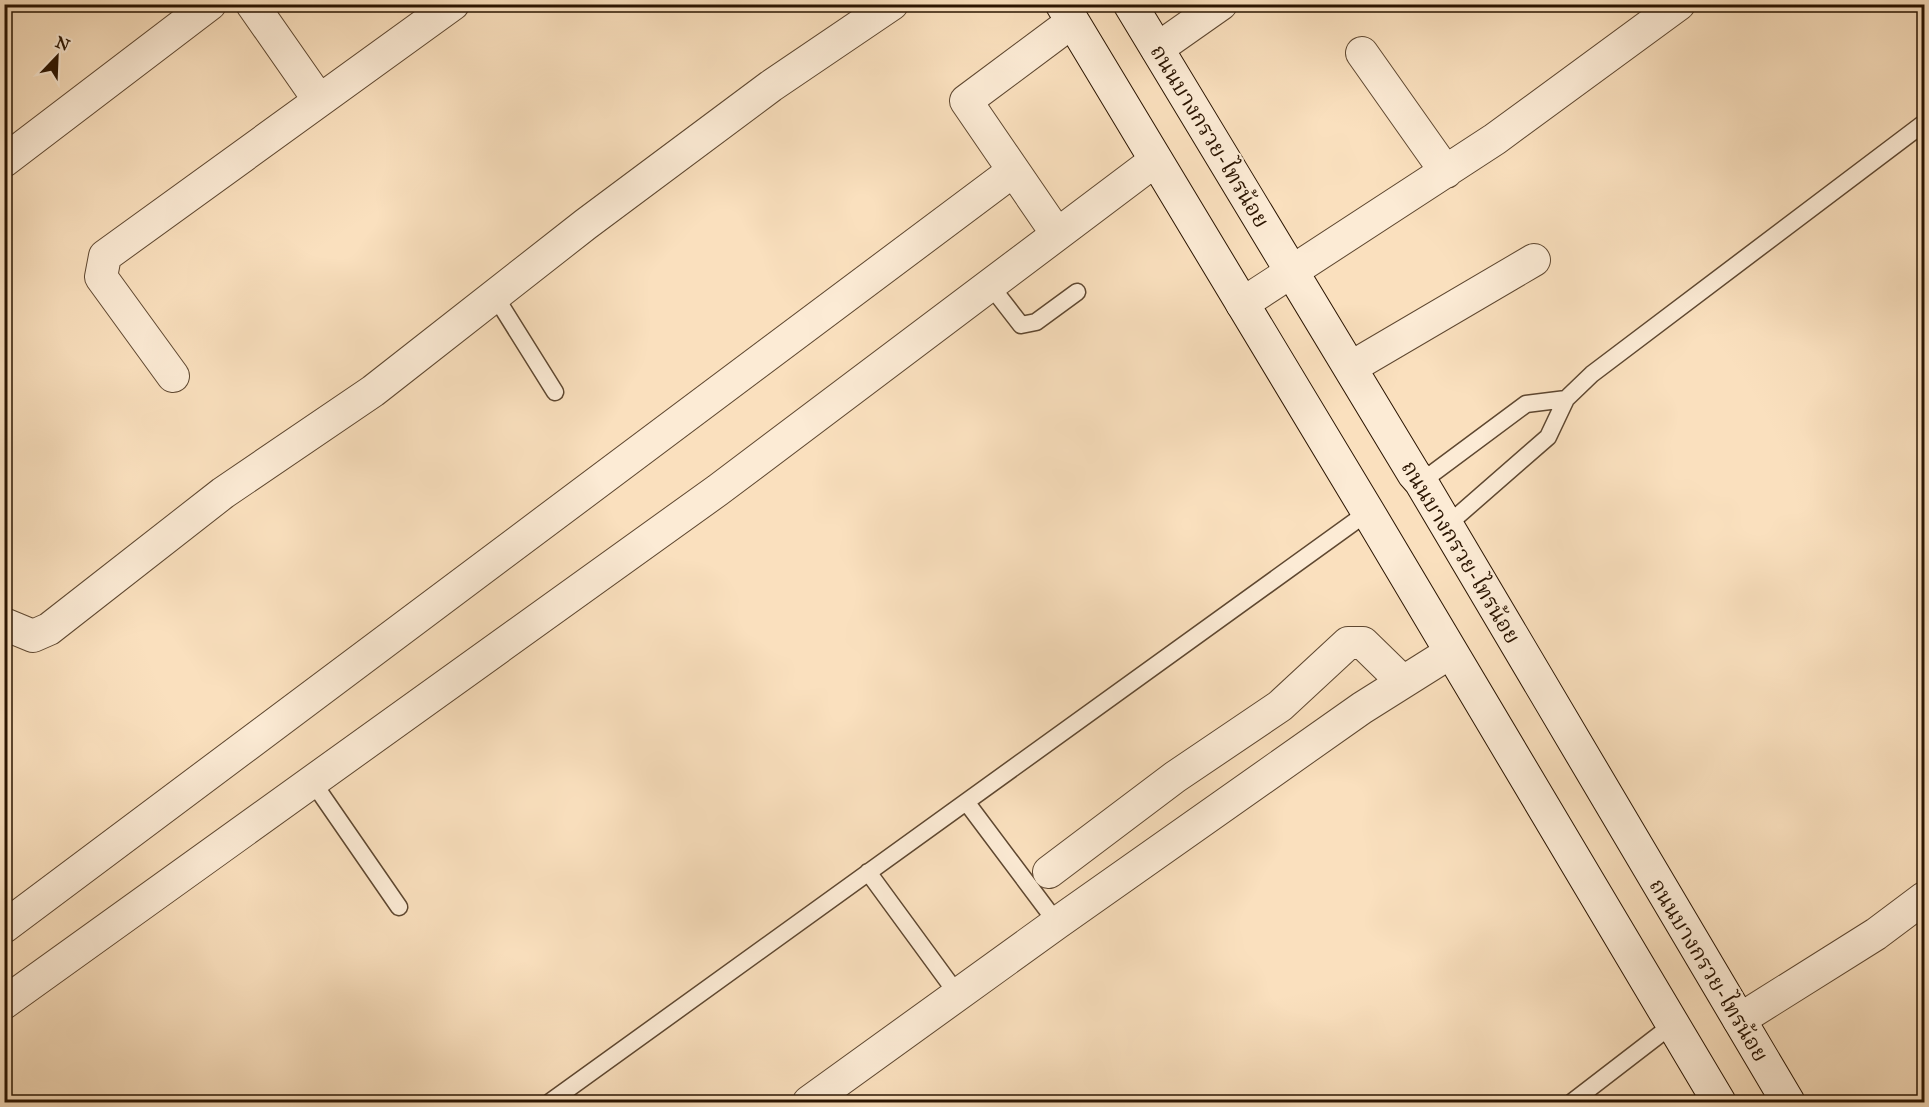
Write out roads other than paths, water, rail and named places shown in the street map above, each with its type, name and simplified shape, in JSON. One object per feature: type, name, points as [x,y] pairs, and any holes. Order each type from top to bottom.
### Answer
[{"type":"main road","name":"ถนนบางกรวย-ไทรน้อย","points":[[1130,4],[1414,474],[1421,482],[1788,1102]]},
{"type":"main road","points":[[1067,13],[1368,512],[1719,1102]]},
{"type":"street","points":[[4,161],[210,4]]},
{"type":"street","points":[[252,4],[319,100]]},
{"type":"street","points":[[173,376],[101,277],[105,256],[453,4]]},
{"type":"street","points":[[4,624],[33,636],[49,629],[223,493],[373,391],[586,224],[771,86],[892,4]]},
{"type":"street","points":[[1157,49],[1221,4]]},
{"type":"street","points":[[1242,304],[1495,140],[1679,4]]},
{"type":"street","points":[[1057,234],[966,102],[1067,13]]},
{"type":"street","points":[[1362,53],[1446,172]]},
{"type":"street","points":[[4,1003],[718,490],[1156,160]]},
{"type":"street","points":[[4,927],[1013,171]]},
{"type":"street","points":[[1350,368],[1534,260]]},
{"type":"street","points":[[1049,872],[1175,777],[1280,706],[1348,643],[1363,644],[1403,682]]},
{"type":"street","points":[[809,1102],[1057,923],[1362,708],[1451,652]]},
{"type":"street","points":[[1739,1020],[1876,934],[1924,898]]},
{"type":"lane","points":[[1446,526],[1548,436],[1566,399],[1592,374],[1924,123]]},
{"type":"lane","points":[[990,285],[1021,325],[1036,322],[1077,292]]},
{"type":"lane","points":[[495,296],[555,392]]},
{"type":"lane","points":[[1421,482],[1526,404],[1566,399]]},
{"type":"lane","points":[[550,1102],[1368,512]]},
{"type":"lane","points":[[312,781],[399,907]]},
{"type":"lane","points":[[967,803],[1057,923]]},
{"type":"lane","points":[[867,872],[958,995]]},
{"type":"lane","points":[[1572,1102],[1672,1025]]}]
